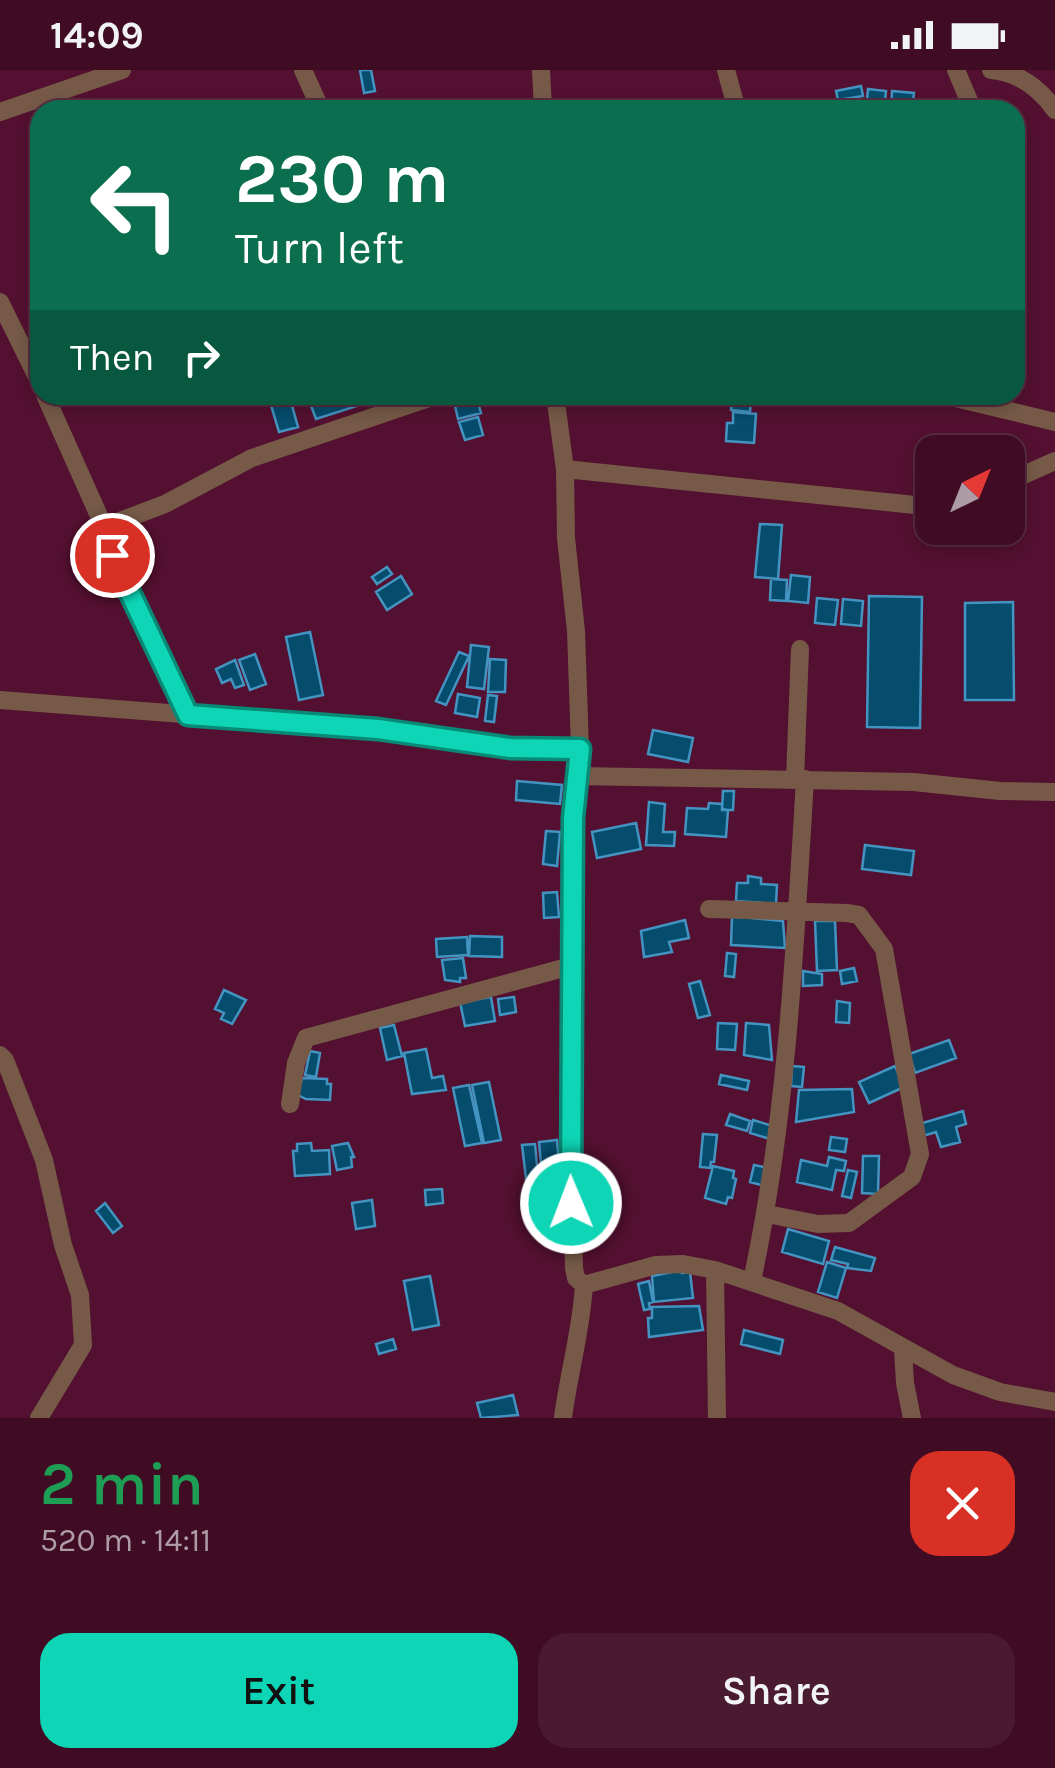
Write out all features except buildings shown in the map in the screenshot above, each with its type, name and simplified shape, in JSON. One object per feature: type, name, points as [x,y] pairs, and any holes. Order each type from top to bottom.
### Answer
[{"type":"street","points":[[35,100],[122,70]]},
{"type":"street","points":[[303,70],[316,100]]},
{"type":"street","points":[[541,70],[542,100]]},
{"type":"street","points":[[726,70],[734,100]]},
{"type":"street","points":[[956,70],[969,100]]},
{"type":"street","points":[[990,70],[1008,71],[1030,84],[1055,110]]},
{"type":"street","points":[[0,112],[30,102]]},
{"type":"street","points":[[0,302],[30,363]]},
{"type":"street","points":[[49,405],[104,527],[112,555],[188,715]]},
{"type":"street","points":[[104,527],[165,504],[252,458],[408,405]]},
{"type":"street","points":[[557,405],[576,617],[580,749],[573,792],[572,1241],[576,1278],[584,1286],[581,1334],[563,1418]]},
{"type":"street","points":[[984,405],[1055,422]]},
{"type":"street","points":[[1025,474],[1055,461]]},
{"type":"street","points":[[565,469],[915,505]]},
{"type":"street","points":[[752,1282],[777,1140],[798,909],[800,649]]},
{"type":"street","points":[[0,700],[378,729],[510,748],[580,749]]},
{"type":"street","points":[[578,776],[914,782],[1055,792]]},
{"type":"street","points":[[708,909],[798,909],[859,915],[884,949],[920,1154],[912,1177],[850,1223],[818,1224],[766,1214]]},
{"type":"street","points":[[290,1104],[300,1048],[306,1038],[571,966]]},
{"type":"street","points":[[3,1064],[44,1160],[63,1245],[80,1295],[83,1345],[39,1418]]},
{"type":"street","points":[[584,1286],[656,1265],[683,1264],[716,1270],[838,1311],[953,1375],[1000,1392],[1055,1402]]},
{"type":"street","points":[[716,1270],[716,1418]]},
{"type":"street","points":[[903,1349],[912,1418]]},
{"type":"route","points":[[112,555],[188,715],[378,729],[510,748],[580,749],[573,792],[571,1203]]}]
